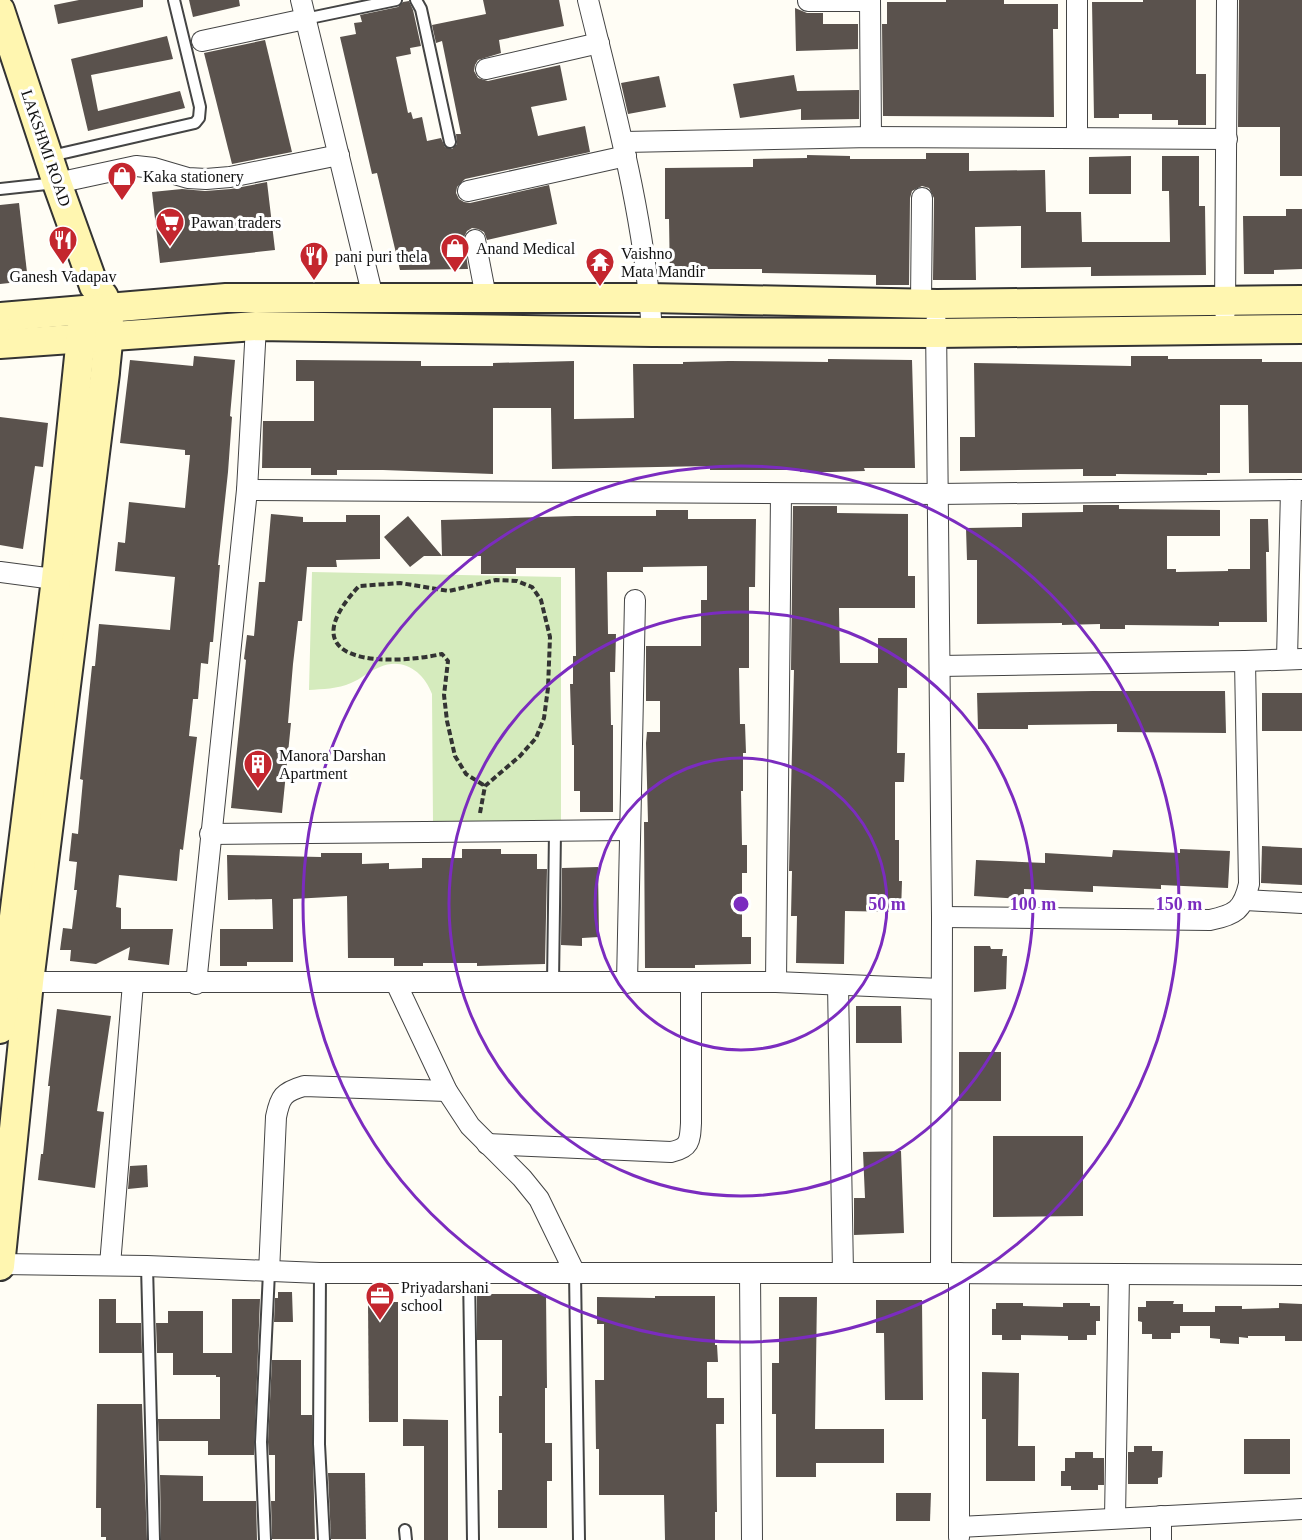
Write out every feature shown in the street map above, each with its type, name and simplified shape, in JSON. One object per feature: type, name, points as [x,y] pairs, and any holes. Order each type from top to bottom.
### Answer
[{"type":"main road","name":"LAKSHMI ROAD","points":[[0,10],[95,301],[95,336],[105,373],[67,581],[18,901],[18,982]]},
{"type":"main road","points":[[0,317],[95,301],[226,298],[650,298],[929,304],[1302,300]]},
{"type":"main road","points":[[0,344],[256,326],[652,332],[936,333],[1302,329]]},
{"type":"main road","points":[[0,1029],[18,982]]},
{"type":"main road","points":[[0,1265],[18,982]]},
{"type":"street","points":[[588,0],[625,149],[650,298],[652,332]]},
{"type":"street","points":[[1077,0],[1077,138]]},
{"type":"street","points":[[1225,330],[1227,0]]},
{"type":"street","points":[[808,1],[870,1],[872,137]]},
{"type":"street","points":[[202,41],[303,9],[373,297]]},
{"type":"street","points":[[486,69],[598,44]]},
{"type":"street","points":[[468,190],[625,149],[872,137],[1227,139]]},
{"type":"street","points":[[53,170],[136,166],[154,168],[188,178],[206,179],[230,177],[339,155]]},
{"type":"street","points":[[922,198],[929,304],[936,333],[941,989],[959,1533],[1041,1531],[1115,1518],[1302,1509]]},
{"type":"street","points":[[475,240],[486,297]]},
{"type":"street","points":[[196,984],[247,490],[256,326]]},
{"type":"street","points":[[247,490],[781,494],[1297,490],[1295,659],[1245,662],[940,666]]},
{"type":"street","points":[[776,982],[781,494]]},
{"type":"street","points":[[0,572],[67,581]]},
{"type":"street","points":[[627,983],[635,600]]},
{"type":"street","points":[[942,917],[1210,920],[1238,911],[1245,900],[1249,884],[1245,662]]},
{"type":"street","points":[[210,834],[630,830]]},
{"type":"street","points":[[1245,900],[1302,903]]},
{"type":"street","points":[[18,982],[196,984],[776,982],[941,989]]},
{"type":"street","points":[[487,1144],[671,1152],[682,1150],[690,1141],[691,1123],[691,982]]},
{"type":"street","points":[[110,1265],[133,983]]},
{"type":"street","points":[[396,983],[447,1091],[470,1126],[522,1178],[539,1199],[576,1273]]},
{"type":"street","points":[[838,985],[843,1273]]},
{"type":"street","points":[[269,1272],[276,1117],[280,1099],[292,1089],[304,1086],[447,1091]]},
{"type":"street","points":[[0,1265],[110,1265],[320,1273],[1302,1275]]},
{"type":"street","points":[[750,1273],[752,1540]]},
{"type":"street","points":[[1115,1518],[1119,1274]]},
{"type":"street","points":[[1161,1516],[1161,1540]]},
{"type":"lane","points":[[0,189],[195,123],[199,118],[200,106],[174,0]]},
{"type":"lane","points":[[303,9],[396,0]]},
{"type":"lane","points":[[416,0],[421,9],[450,142]]},
{"type":"lane","points":[[554,983],[555,831]]},
{"type":"lane","points":[[147,1266],[154,1540]]},
{"type":"lane","points":[[265,1540],[261,1442],[269,1272]]},
{"type":"lane","points":[[320,1273],[319,1444],[324,1540]]},
{"type":"lane","points":[[469,1273],[473,1540]]},
{"type":"lane","points":[[576,1273],[579,1540]]},
{"type":"path","points":[[476,832],[485,786],[520,756],[536,738],[544,718],[550,637],[541,600],[532,586],[517,581],[496,580],[450,591],[400,583],[359,586],[338,613],[334,633],[339,647],[354,656],[382,660],[442,654],[448,661],[444,695],[455,756],[466,774],[485,786]]},
{"type":"green space","points":[[312,572],[561,577],[561,821],[433,823],[432,694],[418,673],[412,668],[397,664],[380,667],[346,685],[309,690]]},
{"type":"building","points":[[79,0],[143,0],[143,7],[58,24],[54,5]]},
{"type":"building","points":[[189,0],[239,0],[240,6],[193,17]]},
{"type":"building","points":[[483,0],[559,0],[564,26],[499,40],[501,53],[478,60],[474,71],[478,78],[488,81],[560,65],[567,100],[531,107],[538,136],[585,126],[590,152],[465,179],[457,187],[456,193],[459,199],[470,203],[549,185],[557,224],[487,240],[484,232],[472,228],[464,237],[468,269],[400,270],[377,173],[372,174],[340,37],[356,34],[354,23],[362,22],[360,15],[398,7],[403,2],[409,1],[421,46],[410,48],[411,54],[396,57],[408,113],[411,112],[413,119],[422,117],[427,141],[441,138],[445,147],[452,149],[457,144],[456,134],[461,134],[442,41],[436,43],[432,25],[486,14]]},
{"type":"building","points":[[946,0],[1004,0],[1004,4],[1058,4],[1058,29],[1053,29],[1054,117],[883,116],[882,24],[887,24],[887,2],[946,2]]},
{"type":"building","points":[[1143,0],[1196,0],[1196,74],[1206,74],[1206,125],[1178,125],[1178,120],[1152,120],[1152,114],[1119,114],[1119,118],[1094,118],[1092,2],[1143,2]]},
{"type":"building","points":[[1239,0],[1302,0],[1302,176],[1280,176],[1280,127],[1238,127]]},
{"type":"building","points":[[795,8],[807,13],[823,13],[823,24],[858,24],[858,49],[796,51]]},
{"type":"building","points":[[167,36],[173,59],[91,75],[98,111],[180,91],[185,108],[88,131],[71,59]]},
{"type":"building","points":[[265,40],[292,152],[232,164],[204,53]]},
{"type":"building","points":[[794,75],[797,91],[859,90],[859,119],[801,120],[801,109],[740,118],[733,84]]},
{"type":"building","points":[[659,76],[666,107],[628,114],[621,83]]},
{"type":"building","points":[[926,153],[969,153],[969,171],[1045,170],[1046,212],[1081,212],[1082,242],[1170,242],[1169,191],[1162,191],[1162,156],[1199,156],[1199,206],[1205,206],[1206,275],[1091,276],[1091,267],[1021,268],[1021,226],[975,227],[976,280],[933,280],[934,198],[929,188],[922,186],[912,191],[910,198],[909,285],[876,285],[876,275],[762,273],[762,269],[694,269],[694,279],[670,279],[669,219],[665,219],[665,168],[753,167],[753,159],[807,158],[807,155],[850,156],[850,159],[926,159]]},
{"type":"building","points":[[1131,156],[1131,194],[1089,194],[1089,157]]},
{"type":"building","points":[[267,182],[275,250],[160,263],[152,192],[182,189],[205,191],[231,189]]},
{"type":"building","points":[[19,203],[28,281],[0,284],[0,205]]},
{"type":"building","points":[[1286,209],[1302,209],[1302,269],[1274,270],[1274,274],[1244,274],[1243,216],[1286,216]]},
{"type":"building","points":[[194,356],[235,360],[213,642],[210,642],[208,664],[201,663],[198,699],[193,699],[189,736],[197,737],[177,881],[119,875],[116,907],[121,908],[121,929],[173,929],[169,965],[128,960],[130,947],[96,964],[70,961],[71,950],[60,950],[63,928],[72,929],[77,890],[74,890],[77,862],[69,861],[72,833],[78,834],[83,780],[80,779],[92,666],[95,666],[99,624],[170,630],[175,577],[115,571],[118,542],[125,543],[129,502],[185,508],[190,455],[185,455],[185,450],[120,443],[130,360],[193,366]]},
{"type":"building","points":[[1131,356],[1302,362],[1302,473],[1249,473],[1248,405],[1220,405],[1220,473],[1083,476],[1083,469],[960,471],[960,437],[975,437],[974,363],[1131,366]]},
{"type":"building","points":[[828,359],[912,360],[915,468],[864,468],[865,471],[831,472],[710,470],[710,466],[552,469],[551,408],[493,408],[493,474],[337,470],[337,475],[311,475],[311,468],[262,468],[263,421],[314,421],[314,381],[296,381],[296,360],[421,361],[421,366],[493,366],[493,363],[574,361],[574,419],[634,418],[633,364],[729,361],[828,362]]},
{"type":"building","points":[[0,417],[48,423],[43,467],[35,466],[23,549],[0,545]]},
{"type":"building","points":[[1083,505],[1119,505],[1119,509],[1220,510],[1220,536],[1167,536],[1167,569],[1176,569],[1176,572],[1250,569],[1250,519],[1268,519],[1267,622],[1219,622],[1219,626],[1125,625],[1125,629],[1100,629],[1100,624],[977,624],[977,560],[967,560],[966,528],[1022,527],[1022,513],[1083,512]]},
{"type":"building","points":[[793,506],[837,506],[837,513],[908,514],[908,576],[915,576],[915,608],[839,608],[840,663],[878,663],[878,638],[907,638],[907,688],[898,688],[897,753],[905,753],[904,782],[895,782],[895,840],[899,840],[899,881],[902,881],[901,912],[845,911],[844,964],[796,963],[797,916],[791,916],[792,871],[789,871],[794,670],[791,670]]},
{"type":"building","points":[[656,510],[688,510],[688,519],[756,519],[755,587],[749,587],[749,668],[739,668],[740,724],[745,724],[746,753],[743,753],[743,791],[741,791],[742,845],[747,845],[747,873],[742,873],[742,937],[751,937],[751,964],[695,965],[695,968],[645,968],[644,822],[648,822],[646,743],[647,732],[660,732],[660,701],[646,701],[646,646],[701,646],[701,600],[707,600],[707,566],[643,567],[643,572],[607,572],[608,634],[616,634],[615,672],[610,672],[611,725],[613,725],[613,812],[580,812],[580,791],[574,791],[570,684],[573,684],[573,656],[576,656],[575,568],[516,568],[516,574],[481,574],[481,556],[442,556],[441,520],[656,516]]},
{"type":"building","points":[[271,514],[303,517],[303,522],[346,522],[346,515],[380,515],[380,559],[336,560],[337,567],[307,567],[302,621],[298,621],[293,664],[288,723],[291,723],[282,813],[231,808],[247,635],[254,636],[259,582],[265,582]]},
{"type":"building","points":[[408,516],[442,556],[424,556],[410,567],[384,537]]},
{"type":"building","points":[[1225,691],[1226,733],[1117,732],[1117,724],[1028,725],[1028,729],[978,729],[977,693]]},
{"type":"building","points":[[1262,693],[1302,693],[1302,731],[1262,731]]},
{"type":"building","points":[[1262,846],[1302,848],[1302,885],[1261,883]]},
{"type":"building","points":[[462,849],[501,849],[501,854],[537,854],[537,869],[547,869],[545,964],[477,966],[477,963],[423,963],[423,966],[394,966],[394,958],[348,958],[347,896],[293,899],[293,962],[247,962],[247,966],[220,966],[220,929],[273,929],[272,899],[228,900],[227,855],[321,857],[321,853],[362,853],[362,864],[389,863],[389,869],[422,868],[422,858],[462,858]]},
{"type":"building","points":[[1180,849],[1230,851],[1228,888],[1161,885],[1161,889],[1093,886],[1093,892],[1024,889],[1024,899],[974,896],[976,860],[1045,863],[1045,853],[1112,857],[1113,850],[1180,853]]},
{"type":"building","points":[[598,867],[599,937],[582,938],[582,946],[561,945],[562,868]]},
{"type":"building","points":[[974,946],[1003,949],[1002,956],[1007,956],[1006,989],[974,992]]},
{"type":"building","points":[[856,1006],[901,1006],[902,1043],[856,1043]]},
{"type":"building","points":[[57,1009],[111,1016],[97,1111],[104,1112],[95,1188],[38,1180],[41,1154],[43,1154]]},
{"type":"building","points":[[959,1052],[1001,1052],[1001,1101],[959,1101]]},
{"type":"building","points":[[993,1136],[1083,1136],[1083,1216],[993,1217]]},
{"type":"building","points":[[901,1151],[904,1233],[854,1235],[854,1198],[865,1198],[863,1152]]},
{"type":"building","points":[[147,1165],[148,1187],[128,1189],[130,1166]]},
{"type":"building","points":[[278,1292],[292,1292],[293,1322],[274,1322],[275,1298],[278,1298]]},
{"type":"building","points":[[477,1294],[546,1294],[545,1443],[552,1443],[552,1481],[547,1481],[547,1528],[498,1528],[498,1490],[502,1490],[502,1433],[499,1433],[499,1396],[502,1396],[502,1340],[477,1340]]},
{"type":"building","points":[[655,1296],[715,1296],[715,1345],[717,1345],[718,1362],[707,1362],[707,1398],[724,1398],[724,1424],[716,1424],[715,1540],[665,1540],[664,1495],[599,1495],[595,1380],[604,1380],[604,1324],[597,1324],[597,1297],[655,1298]]},
{"type":"building","points":[[779,1297],[817,1297],[815,1429],[884,1429],[884,1463],[816,1463],[816,1477],[776,1477],[776,1414],[772,1414],[772,1363],[779,1363]]},
{"type":"building","points":[[99,1299],[116,1299],[116,1323],[141,1323],[142,1353],[99,1353]]},
{"type":"building","points":[[232,1299],[260,1299],[254,1455],[208,1455],[208,1441],[159,1441],[158,1419],[220,1419],[220,1377],[216,1375],[173,1375],[173,1353],[157,1353],[156,1323],[168,1323],[168,1311],[203,1311],[203,1353],[232,1353]]},
{"type":"building","points":[[876,1300],[922,1300],[923,1400],[885,1400],[884,1333],[876,1333]]},
{"type":"building","points":[[1146,1301],[1174,1301],[1173,1304],[1183,1304],[1183,1312],[1215,1312],[1215,1306],[1242,1306],[1242,1309],[1279,1308],[1279,1303],[1302,1304],[1302,1341],[1285,1341],[1285,1336],[1248,1336],[1248,1338],[1239,1337],[1239,1344],[1220,1343],[1220,1339],[1210,1338],[1210,1326],[1180,1326],[1180,1333],[1171,1333],[1171,1339],[1152,1339],[1152,1334],[1142,1334],[1142,1322],[1138,1321],[1138,1307],[1146,1307]]},
{"type":"building","points":[[368,1302],[398,1302],[398,1422],[369,1422]]},
{"type":"building","points":[[996,1303],[1063,1307],[1063,1303],[1090,1303],[1090,1306],[1100,1306],[1100,1321],[1096,1321],[1096,1335],[1087,1335],[1087,1340],[1068,1340],[1068,1336],[1021,1335],[1021,1340],[1002,1340],[1002,1335],[992,1335],[992,1309],[996,1309]]},
{"type":"building","points":[[272,1360],[301,1360],[301,1415],[312,1415],[315,1539],[272,1539],[271,1501],[275,1501],[275,1455],[269,1455],[268,1442]]},
{"type":"building","points":[[982,1372],[1019,1373],[1018,1446],[1035,1446],[1035,1481],[986,1481],[986,1419],[982,1419]]},
{"type":"building","points":[[97,1404],[142,1404],[147,1540],[106,1540],[106,1537],[101,1537],[101,1508],[96,1508]]},
{"type":"building","points":[[403,1419],[448,1420],[448,1540],[424,1540],[424,1446],[403,1446]]},
{"type":"building","points":[[1244,1439],[1290,1439],[1290,1474],[1244,1474]]},
{"type":"building","points":[[1134,1446],[1152,1446],[1152,1451],[1163,1451],[1162,1477],[1158,1478],[1158,1484],[1128,1484],[1128,1452],[1134,1452]]},
{"type":"building","points":[[1075,1452],[1093,1452],[1093,1458],[1104,1458],[1104,1485],[1098,1485],[1098,1490],[1071,1490],[1071,1486],[1061,1486],[1061,1471],[1065,1471],[1065,1458],[1075,1458]]},
{"type":"building","points":[[328,1473],[365,1473],[366,1539],[331,1539]]},
{"type":"building","points":[[160,1475],[203,1476],[203,1501],[256,1501],[257,1540],[161,1540]]},
{"type":"building","points":[[896,1493],[931,1493],[930,1521],[896,1521]]},
{"type":"place","name":"Kaka stationery","points":[[122,202]]},
{"type":"place","name":"Pawan traders","points":[[170,248]]},
{"type":"place","name":"Ganesh Vadapav","points":[[63,266]]},
{"type":"place","name":"Anand Medical","points":[[455,274]]},
{"type":"place","name":"pani puri thela","points":[[314,282]]},
{"type":"place","name":"Vaishno Mata Mandir","points":[[600,288]]},
{"type":"place","name":"Manora Darshan Apartment","points":[[258,790]]},
{"type":"place","name":"Priyadarshani school","points":[[380,1322]]}]
